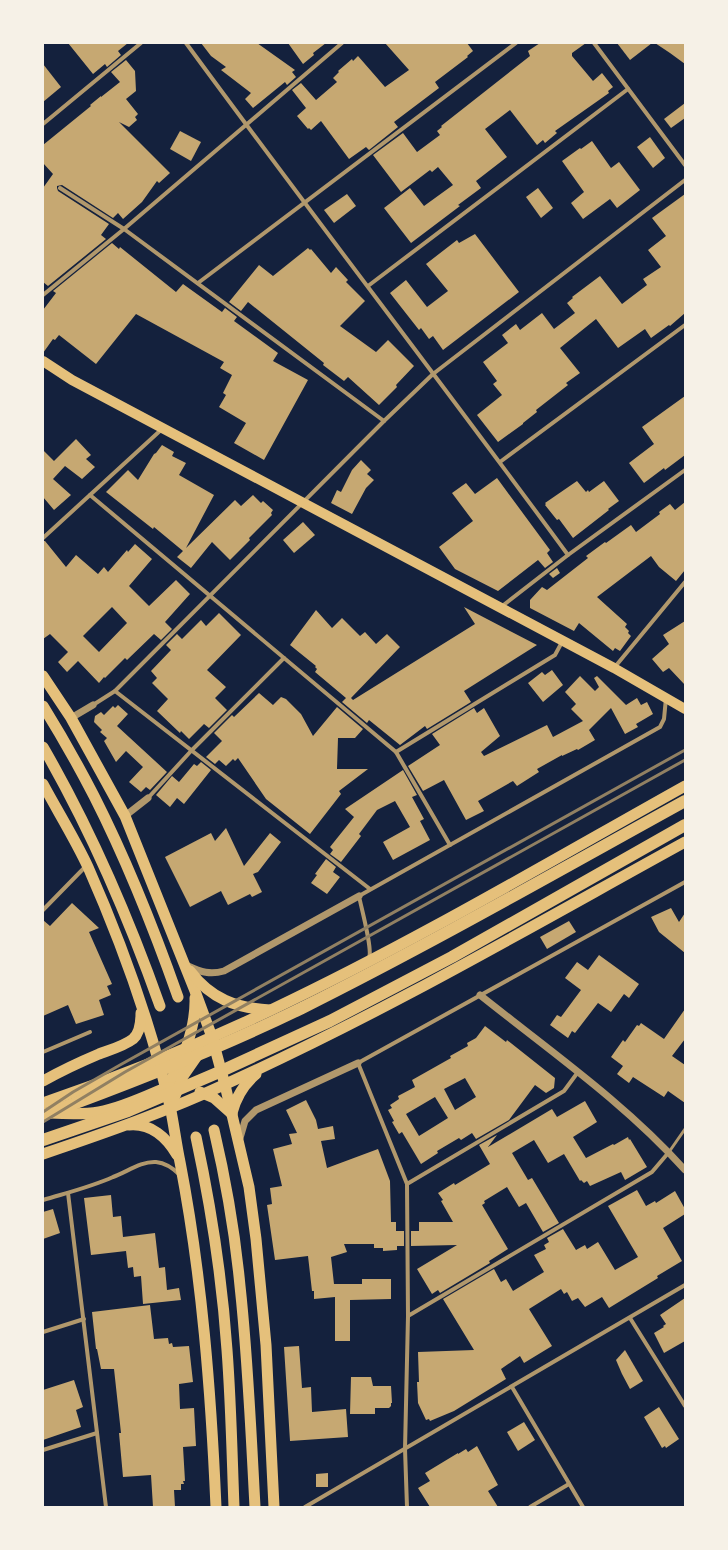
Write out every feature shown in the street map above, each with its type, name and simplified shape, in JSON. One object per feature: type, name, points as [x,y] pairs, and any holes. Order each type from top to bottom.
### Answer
[{"type":"highway","points":[[43,676],[71,718],[126,816],[212,1037],[225,1084],[249,1187],[262,1287],[274,1507]]},
{"type":"highway","points":[[43,706],[69,750],[115,838],[159,945],[178,997]]},
{"type":"highway","points":[[43,747],[77,808],[101,857],[141,953],[160,1006]]},
{"type":"highway","points":[[43,784],[87,866],[116,936],[158,1060],[170,1107],[184,1180],[203,1318],[216,1507]]},
{"type":"highway","points":[[43,1103],[93,1086],[158,1060],[272,1010],[425,932],[685,786]]},
{"type":"highway","points":[[43,1113],[104,1093],[186,1060],[301,1008],[406,955],[685,801]]},
{"type":"highway","points":[[43,1140],[128,1111],[217,1073],[330,1021],[452,957],[685,826]]},
{"type":"highway","points":[[43,1154],[170,1107],[269,1065],[389,1004],[685,842]]},
{"type":"highway","points":[[184,964],[205,988],[226,1001],[238,1006],[272,1010]]},
{"type":"highway","points":[[170,1107],[178,1087],[179,1074],[194,1017],[194,991]]},
{"type":"highway","points":[[43,1080],[134,1038],[139,1030],[141,1020],[140,1004]]},
{"type":"highway","points":[[120,1126],[138,1115],[194,1060],[212,1037]]},
{"type":"highway","points":[[158,1060],[179,1074],[210,1084],[225,1084]]},
{"type":"highway","points":[[232,1114],[234,1105],[248,1081],[269,1065]]},
{"type":"highway","points":[[43,1113],[62,1114],[99,1112],[165,1088],[178,1087],[204,1093],[214,1098],[232,1114]]},
{"type":"highway","points":[[120,1126],[134,1125],[146,1127],[155,1131],[171,1145],[180,1159]]},
{"type":"highway","points":[[214,1130],[225,1178],[240,1285],[249,1385],[254,1507]]},
{"type":"highway","points":[[196,1137],[206,1182],[221,1290],[227,1357],[234,1507]]},
{"type":"main road","points":[[43,361],[72,380],[162,429],[562,642],[614,668],[685,709]]},
{"type":"street","points":[[43,124],[141,43]]},
{"type":"street","points":[[186,43],[568,555]]},
{"type":"street","points":[[43,295],[124,229],[342,43]]},
{"type":"street","points":[[198,283],[516,43]]},
{"type":"street","points":[[594,43],[685,165]]},
{"type":"street","points":[[368,286],[628,89]]},
{"type":"street","points":[[71,718],[114,691],[211,596],[384,421],[433,374],[685,180]]},
{"type":"street","points":[[60,188],[124,229],[384,421]]},
{"type":"street","points":[[500,462],[685,324]]},
{"type":"street","points":[[43,538],[162,429]]},
{"type":"street","points":[[500,608],[568,555],[685,470]]},
{"type":"street","points":[[90,494],[396,752],[450,845]]},
{"type":"street","points":[[614,668],[685,582]]},
{"type":"street","points":[[396,752],[555,655],[562,642]]},
{"type":"street","points":[[126,816],[148,798],[191,751],[284,658]]},
{"type":"street","points":[[114,691],[370,889]]},
{"type":"street","points":[[184,964],[200,972],[208,973],[224,971],[660,727],[664,719],[666,698]]},
{"type":"street","points":[[43,910],[87,866]]},
{"type":"street","points":[[239,1142],[245,1121],[256,1110],[358,1063],[685,882]]},
{"type":"street","points":[[359,896],[370,946],[370,956],[366,963]]},
{"type":"street","points":[[480,995],[623,1109],[669,1152],[685,1170]]},
{"type":"street","points":[[43,1052],[90,1032]]},
{"type":"street","points":[[358,1063],[407,1184],[408,1316],[405,1449],[407,1507]]},
{"type":"street","points":[[407,1184],[564,1092],[578,1072]]},
{"type":"street","points":[[408,1316],[652,1172],[669,1152]]},
{"type":"street","points":[[43,1200],[113,1178],[147,1163],[156,1162],[166,1164],[175,1170],[184,1180]]},
{"type":"street","points":[[68,1192],[106,1507]]},
{"type":"street","points":[[305,1507],[685,1285]]},
{"type":"street","points":[[630,1318],[685,1406]]},
{"type":"street","points":[[43,1332],[84,1319]]},
{"type":"street","points":[[512,1387],[583,1507]]},
{"type":"street","points":[[43,1450],[98,1433]]},
{"type":"street","points":[[530,1507],[569,1484]]},
{"type":"lane","points":[[669,1152],[685,1129]]},
{"type":"building","points":[[68,43],[128,43],[118,51],[121,55],[107,67],[105,64],[93,74]]},
{"type":"building","points":[[201,43],[257,43],[295,70],[292,72],[296,77],[287,85],[285,82],[253,108],[245,99],[251,93],[221,70],[226,67],[211,56]]},
{"type":"building","points":[[288,43],[326,43],[313,53],[314,55],[303,64]]},
{"type":"building","points":[[385,43],[467,43],[473,51],[467,56],[468,57],[435,82],[439,88],[394,122],[398,127],[369,150],[366,147],[349,159],[321,121],[311,130],[309,128],[308,129],[297,116],[306,108],[292,90],[301,83],[316,100],[337,82],[333,78],[339,72],[338,71],[358,56],[385,87],[409,70]]},
{"type":"building","points":[[540,43],[586,43],[572,53],[572,56],[593,81],[602,73],[613,87],[608,91],[609,93],[555,131],[557,133],[545,143],[543,140],[537,145],[510,110],[485,129],[507,157],[476,181],[481,188],[411,243],[384,208],[410,188],[424,206],[453,185],[438,167],[432,172],[430,170],[401,192],[373,155],[403,133],[417,152],[440,135],[437,131],[442,127],[441,126],[530,56],[528,51]]},
{"type":"building","points":[[617,43],[652,43],[630,60]]},
{"type":"building","points":[[655,43],[685,43],[685,64],[670,53]]},
{"type":"building","points":[[126,60],[135,71],[136,91],[126,99],[138,114],[135,117],[137,120],[129,127],[119,122],[170,173],[159,183],[157,181],[142,202],[123,219],[118,213],[113,218],[62,185],[57,186],[58,191],[109,224],[101,235],[106,239],[48,286],[43,282],[43,188],[53,174],[43,163],[43,145],[120,82],[111,72]]},
{"type":"building","points":[[43,64],[61,87],[43,102]]},
{"type":"building","points":[[685,103],[685,118],[671,128],[664,119]]},
{"type":"building","points":[[180,131],[201,142],[191,161],[170,149]]},
{"type":"building","points":[[650,137],[665,158],[653,168],[637,147]]},
{"type":"building","points":[[592,141],[611,168],[619,162],[640,190],[617,208],[610,199],[583,219],[571,203],[584,192],[562,161]]},
{"type":"building","points":[[538,188],[553,208],[541,218],[526,197]]},
{"type":"building","points":[[347,194],[356,206],[334,223],[324,210]]},
{"type":"building","points":[[685,194],[685,313],[670,326],[669,325],[651,338],[645,329],[618,348],[596,319],[560,348],[580,373],[566,383],[568,385],[536,410],[537,412],[523,424],[498,442],[477,415],[502,395],[493,384],[497,381],[483,362],[508,343],[502,335],[516,324],[520,330],[542,313],[554,329],[575,313],[567,303],[573,298],[572,297],[600,276],[622,304],[647,285],[643,279],[661,267],[648,250],[666,236],[652,218]]},
{"type":"building","points":[[475,234],[519,292],[443,350],[433,336],[429,339],[421,328],[419,330],[390,293],[406,280],[427,307],[448,291],[426,264],[457,240],[459,243]]},
{"type":"building","points":[[112,243],[119,249],[120,247],[176,292],[183,284],[222,312],[225,308],[237,317],[234,321],[278,353],[273,361],[308,380],[264,460],[234,443],[246,423],[219,407],[226,395],[223,393],[232,375],[220,368],[224,362],[136,314],[96,364],[59,335],[55,340],[53,339],[43,353],[43,310],[56,293],[53,291]]},
{"type":"building","points":[[308,248],[310,250],[311,249],[331,273],[336,267],[348,280],[346,282],[365,301],[340,326],[376,352],[388,340],[414,366],[396,385],[397,387],[379,405],[348,377],[344,381],[323,365],[324,363],[248,302],[241,311],[229,302],[259,265],[273,276]]},
{"type":"building","points":[[685,396],[685,455],[644,483],[629,463],[654,444],[642,427]]},
{"type":"building","points":[[76,439],[91,455],[86,459],[95,467],[82,479],[65,466],[53,479],[71,495],[54,510],[43,497],[43,450],[54,461]]},
{"type":"building","points":[[162,445],[174,452],[172,456],[186,463],[179,475],[214,495],[186,548],[235,500],[241,506],[253,495],[261,503],[263,501],[273,510],[271,513],[272,515],[230,560],[212,542],[191,568],[177,557],[183,551],[154,527],[153,529],[106,492],[128,470],[138,480],[154,454]]},
{"type":"building","points":[[361,460],[371,470],[367,474],[374,480],[366,488],[352,514],[331,503],[337,490],[341,492],[352,470]]},
{"type":"building","points":[[497,478],[550,550],[547,553],[553,562],[545,568],[538,560],[498,591],[455,569],[439,547],[473,521],[452,493],[466,483],[475,494]]},
{"type":"building","points":[[577,481],[586,492],[588,490],[589,492],[604,481],[619,501],[573,538],[559,519],[557,520],[545,505],[545,503]]},
{"type":"building","points":[[685,502],[685,570],[676,581],[659,567],[651,556],[597,597],[627,624],[625,627],[631,636],[620,651],[615,648],[613,651],[579,623],[574,631],[530,608],[530,600],[542,587],[547,590],[588,558],[586,556],[605,542],[606,543],[631,525],[636,532],[660,514],[659,512],[670,504],[675,510]]},
{"type":"building","points":[[303,522],[315,535],[294,553],[283,540]]},
{"type":"building","points":[[43,541],[45,541],[66,567],[76,555],[98,574],[104,567],[108,572],[127,550],[128,552],[135,544],[152,559],[129,586],[149,606],[176,580],[190,594],[165,622],[172,629],[161,640],[154,634],[127,660],[125,658],[99,683],[78,661],[67,672],[58,662],[68,652],[50,634],[43,639]],"holes":[[[112,607],[127,623],[99,652],[83,636]]]},
{"type":"building","points":[[557,568],[560,573],[553,578],[549,574]]},
{"type":"building","points":[[464,607],[537,645],[464,691],[471,702],[427,729],[425,726],[400,745],[369,720],[367,723],[342,702],[346,698],[315,672],[317,669],[315,667],[316,666],[290,645],[316,610],[332,628],[342,618],[360,636],[365,632],[376,644],[387,634],[400,647],[351,698],[353,700],[475,624]]},
{"type":"building","points":[[219,613],[241,635],[207,670],[226,687],[215,698],[227,710],[209,728],[204,724],[189,739],[181,731],[180,733],[157,711],[168,699],[152,683],[157,678],[151,671],[171,650],[166,645],[177,634],[182,639],[201,620],[206,626]]},
{"type":"building","points":[[685,621],[685,685],[669,668],[663,672],[652,659],[669,644],[663,635]]},
{"type":"building","points":[[552,670],[563,685],[543,702],[528,683],[542,672],[545,675]]},
{"type":"building","points":[[580,676],[595,691],[599,687],[594,678],[597,676],[626,705],[637,698],[641,705],[647,702],[653,714],[636,724],[638,727],[625,734],[611,708],[589,730],[595,740],[578,750],[577,749],[562,755],[537,769],[539,772],[517,786],[513,781],[478,801],[484,811],[466,820],[444,780],[423,791],[408,766],[440,745],[432,734],[474,708],[477,713],[484,708],[500,736],[481,752],[484,756],[547,725],[553,737],[583,721],[571,709],[576,704],[565,692]]},
{"type":"building","points":[[259,693],[273,705],[281,697],[286,699],[301,714],[313,736],[337,707],[363,729],[355,738],[338,738],[337,769],[368,769],[339,791],[341,794],[310,834],[266,799],[238,758],[235,761],[233,759],[226,766],[219,760],[215,764],[206,757],[222,741],[214,733],[232,715],[234,717]]},
{"type":"building","points":[[118,705],[128,714],[117,726],[167,772],[150,790],[146,787],[141,792],[129,782],[143,767],[126,751],[116,762],[104,741],[107,738],[100,732],[102,730],[94,722],[95,716],[101,712],[104,715],[113,706],[115,708]]},
{"type":"building","points":[[201,762],[211,770],[184,804],[177,798],[170,807],[156,795],[172,776],[179,782],[194,764],[197,766]]},
{"type":"building","points":[[403,770],[417,795],[412,797],[424,819],[420,821],[430,840],[393,860],[383,842],[410,827],[395,801],[377,810],[359,834],[361,836],[341,862],[330,854],[333,850],[330,847],[354,817],[345,809]]},
{"type":"building","points":[[226,828],[244,866],[270,833],[281,842],[258,872],[253,874],[262,892],[252,897],[250,894],[228,905],[221,891],[190,907],[165,857],[211,833],[215,841]]},
{"type":"building","points":[[326,859],[336,867],[333,872],[340,877],[327,894],[311,883],[317,875],[315,874]]},
{"type":"building","points":[[72,903],[99,928],[89,932],[112,984],[107,986],[111,995],[99,1000],[104,1015],[76,1024],[68,1005],[43,1016],[43,920],[50,926]]},
{"type":"building","points":[[671,908],[679,922],[685,913],[685,953],[659,932],[651,917]]},
{"type":"building","points":[[569,921],[576,932],[547,949],[540,937]]},
{"type":"building","points":[[599,955],[639,984],[629,998],[624,994],[611,1012],[598,1003],[575,1033],[572,1031],[568,1038],[550,1025],[557,1015],[561,1017],[581,990],[565,978],[577,962],[588,970]]},
{"type":"building","points":[[685,1009],[685,1039],[672,1056],[685,1065],[685,1103],[668,1091],[664,1097],[633,1077],[629,1083],[617,1074],[623,1066],[611,1057],[623,1040],[625,1042],[637,1025],[639,1026],[641,1023],[664,1039]]},
{"type":"building","points":[[485,1026],[506,1042],[507,1040],[555,1078],[554,1088],[546,1093],[535,1085],[509,1120],[476,1139],[472,1133],[461,1140],[459,1138],[437,1151],[438,1153],[421,1164],[402,1132],[399,1134],[392,1122],[394,1121],[388,1110],[392,1108],[390,1105],[399,1099],[398,1096],[415,1087],[412,1080],[451,1058],[450,1056],[468,1046],[467,1043],[476,1038]],"holes":[[[465,1078],[476,1097],[455,1110],[444,1089]],[[435,1097],[448,1118],[419,1136],[406,1114]]]},
{"type":"building","points":[[306,1100],[316,1120],[318,1129],[333,1126],[335,1139],[321,1141],[327,1168],[378,1149],[390,1181],[391,1222],[396,1222],[396,1231],[404,1231],[404,1246],[397,1246],[397,1250],[383,1251],[383,1248],[374,1248],[374,1244],[344,1244],[347,1252],[331,1257],[334,1284],[362,1284],[362,1279],[391,1279],[391,1299],[350,1300],[350,1341],[335,1341],[335,1297],[314,1299],[308,1256],[275,1260],[267,1205],[272,1204],[270,1188],[282,1186],[273,1149],[292,1144],[289,1134],[297,1133],[286,1110]]},
{"type":"building","points":[[585,1101],[597,1122],[573,1137],[586,1158],[628,1137],[647,1167],[625,1180],[621,1172],[590,1186],[587,1181],[584,1183],[581,1180],[580,1181],[564,1154],[548,1163],[534,1140],[512,1153],[528,1180],[532,1178],[559,1223],[543,1232],[526,1203],[519,1207],[507,1187],[484,1201],[485,1203],[482,1205],[508,1249],[489,1261],[490,1263],[440,1293],[438,1290],[432,1294],[417,1269],[457,1245],[411,1246],[411,1231],[419,1231],[419,1222],[453,1222],[441,1201],[443,1200],[438,1193],[454,1183],[455,1185],[490,1164],[479,1145],[497,1135],[488,1147],[552,1109],[557,1117]]},
{"type":"building","points":[[637,1190],[646,1206],[655,1201],[656,1203],[675,1191],[685,1209],[685,1214],[663,1228],[682,1261],[657,1276],[658,1278],[609,1308],[602,1297],[585,1307],[578,1298],[572,1301],[567,1292],[564,1294],[561,1289],[529,1309],[552,1346],[524,1363],[520,1356],[501,1369],[506,1379],[454,1411],[430,1421],[429,1419],[426,1420],[418,1403],[418,1352],[474,1350],[443,1299],[494,1269],[501,1282],[506,1279],[513,1291],[544,1272],[534,1255],[546,1249],[544,1245],[549,1242],[547,1238],[563,1229],[576,1250],[585,1245],[587,1249],[598,1242],[615,1270],[638,1257],[608,1206]]},
{"type":"building","points":[[111,1195],[113,1217],[121,1216],[123,1237],[155,1233],[159,1268],[165,1267],[167,1290],[179,1288],[181,1300],[143,1304],[141,1276],[134,1277],[133,1267],[128,1268],[126,1251],[91,1255],[84,1198]]},
{"type":"building","points":[[53,1209],[60,1233],[43,1239],[43,1212]]},
{"type":"building","points":[[685,1298],[685,1341],[664,1353],[654,1333],[666,1324],[660,1315]]},
{"type":"building","points":[[150,1305],[154,1339],[168,1338],[169,1344],[172,1343],[173,1347],[189,1346],[193,1382],[179,1384],[180,1409],[194,1408],[196,1446],[183,1447],[185,1481],[183,1481],[184,1484],[181,1484],[181,1490],[174,1490],[175,1507],[153,1507],[151,1475],[123,1477],[119,1433],[121,1433],[114,1369],[101,1369],[96,1349],[92,1312]]},
{"type":"building","points":[[299,1346],[302,1388],[311,1387],[312,1412],[346,1409],[348,1437],[290,1441],[284,1347]]},
{"type":"building","points":[[625,1350],[643,1381],[630,1389],[616,1360]]},
{"type":"building","points":[[351,1377],[371,1377],[373,1386],[391,1386],[391,1406],[389,1408],[375,1408],[375,1414],[350,1414]]},
{"type":"building","points":[[74,1380],[83,1407],[76,1410],[81,1427],[43,1440],[43,1390]]},
{"type":"building","points":[[659,1407],[679,1439],[666,1448],[665,1446],[662,1448],[644,1417]]},
{"type":"building","points":[[524,1422],[535,1440],[518,1451],[507,1432]]},
{"type":"building","points":[[477,1446],[498,1485],[488,1491],[498,1507],[430,1507],[418,1488],[430,1481],[425,1473],[458,1453],[466,1449],[468,1452]]},
{"type":"building","points":[[328,1473],[328,1487],[316,1487],[316,1474]]},
{"type":"railway","points":[[43,1112],[73,1092],[120,1065],[685,750]]},
{"type":"railway","points":[[43,1122],[125,1072],[685,760]]}]
